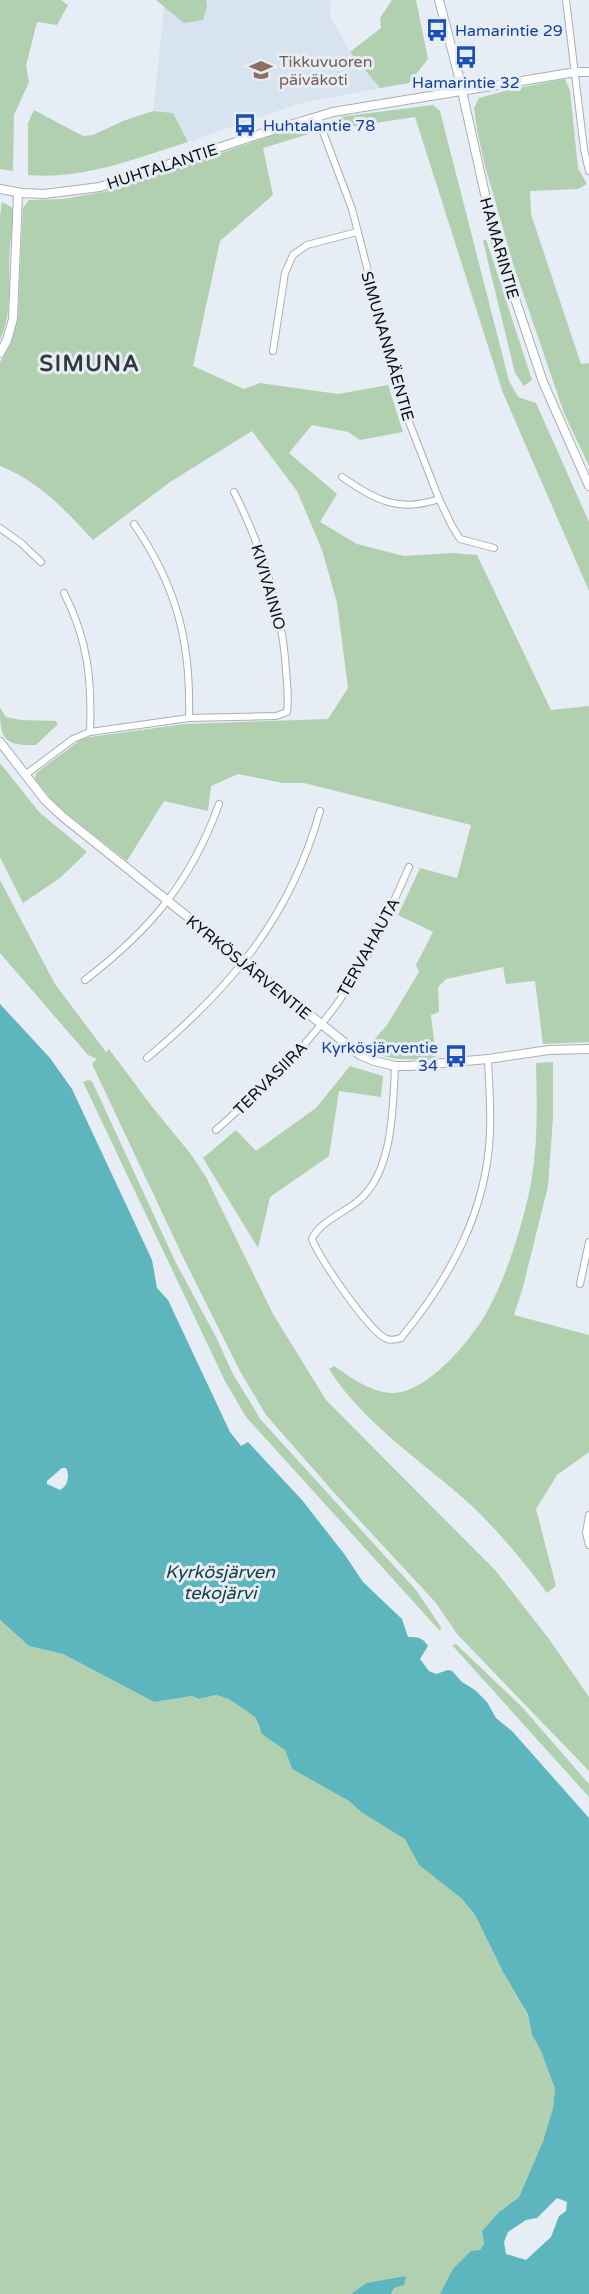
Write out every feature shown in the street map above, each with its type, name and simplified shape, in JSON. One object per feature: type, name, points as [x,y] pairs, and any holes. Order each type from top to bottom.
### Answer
[{"type":"street","name":"HAMARINTIE","points":[[439,0],[502,261],[543,382],[589,486]]},
{"type":"street","points":[[566,0],[584,149],[589,171]]},
{"type":"street","name":"HUHTALANTIE","points":[[0,189],[18,193],[44,194],[100,187],[317,116],[390,102],[576,72],[589,72]]},
{"type":"street","name":"SIMUNANMÄENTIE","points":[[317,116],[352,209],[393,375],[439,499],[460,539],[494,548]]},
{"type":"street","points":[[0,353],[13,320],[18,193]]},
{"type":"street","points":[[273,351],[285,273],[293,255],[307,244],[357,232]]},
{"type":"street","points":[[342,477],[371,496],[396,504],[418,505],[439,499]]},
{"type":"street","name":"KIVIVAINIO","points":[[189,718],[276,716],[286,712],[288,703],[281,621],[258,544],[234,492]]},
{"type":"street","points":[[25,775],[73,739],[90,732],[189,718],[186,652],[179,617],[170,588],[154,554],[134,524]]},
{"type":"street","points":[[0,528],[21,543],[41,562]]},
{"type":"street","points":[[64,594],[74,614],[89,667],[90,732]]},
{"type":"street","name":"KYRKÖSJÄRVENTIE","points":[[0,742],[45,800],[62,816],[360,1055],[374,1062],[395,1066],[488,1059],[549,1050],[589,1050]]},
{"type":"street","points":[[85,980],[121,951],[148,924],[183,881],[197,856],[219,804]]},
{"type":"street","points":[[147,1058],[200,1013],[262,939],[292,885],[314,834],[320,811]]},
{"type":"street","name":"TERVAHAUTA","points":[[321,1024],[360,968],[409,867]]},
{"type":"street","name":"TERVASIIRA","points":[[216,1130],[288,1064],[321,1024]]},
{"type":"street","points":[[395,1066],[390,1123],[381,1170],[372,1187],[359,1201],[319,1229],[312,1239],[356,1308],[387,1340],[400,1338],[443,1282],[471,1224],[487,1163],[490,1133],[488,1059]]},
{"type":"street","points":[[580,1284],[589,1242]]},
{"type":"street","points":[[589,1515],[586,1533],[589,1545]]},
{"type":"shaded area","name":"Tikkuvuoren päiväkoti","points":[[165,0],[331,0],[330,16],[350,52],[380,88],[298,104],[188,142],[173,113],[153,111]]},
{"type":"green space","points":[[0,0],[61,0],[68,5],[57,25],[37,22],[26,66],[29,82],[14,115],[13,171],[0,169]]},
{"type":"green space","points":[[156,0],[206,0],[207,6],[203,20],[184,23]]},
{"type":"green space","points":[[392,0],[416,0],[428,59],[409,83],[380,88],[350,52],[381,28],[380,18]]},
{"type":"green space","points":[[565,79],[570,91],[578,168],[587,184],[578,189],[530,191],[531,214],[581,364],[589,363],[589,466],[564,413],[514,267],[485,166],[474,108],[479,98]]},
{"type":"green space","points":[[433,105],[440,111],[509,381],[518,397],[536,403],[589,522],[589,591],[503,393],[415,117],[336,129],[339,117]]},
{"type":"green space","points":[[34,110],[83,136],[93,135],[123,121],[153,111],[173,113],[188,142],[90,171],[49,176],[28,175],[28,123]]},
{"type":"green space","points":[[305,124],[309,134],[263,148],[273,195],[220,241],[193,366],[244,389],[260,383],[338,394],[388,385],[403,432],[360,440],[348,432],[312,425],[289,453],[337,494],[320,522],[357,544],[404,556],[452,553],[477,555],[551,710],[589,706],[589,1042],[543,1044],[535,981],[506,984],[503,967],[446,979],[438,987],[439,1012],[431,1015],[436,1058],[400,1059],[365,1050],[387,1025],[419,972],[416,965],[433,932],[398,915],[420,868],[457,878],[471,825],[304,783],[283,783],[238,774],[211,786],[208,811],[164,801],[127,861],[55,804],[35,779],[36,773],[83,738],[185,724],[328,719],[348,688],[337,603],[322,550],[297,491],[252,431],[170,482],[93,540],[39,488],[0,466],[0,362],[10,345],[18,318],[23,208],[29,200],[63,199],[114,190]]},
{"type":"green space","points":[[2,202],[13,208],[13,213],[9,258],[9,306],[0,340],[0,216]]},
{"type":"green space","points":[[486,239],[532,380],[524,386],[515,373],[483,241]]},
{"type":"green space","points":[[0,708],[6,717],[56,721],[58,724],[36,745],[16,744],[10,742],[3,733]]},
{"type":"green space","points":[[0,763],[39,812],[87,852],[60,878],[23,903],[0,857]]},
{"type":"green space","points":[[0,880],[55,984],[106,1052],[109,1049],[206,1177],[273,1314],[326,1400],[496,1571],[549,1639],[589,1697],[589,1771],[457,1634],[436,1603],[266,1415],[240,1371],[184,1259],[92,1064],[97,1059],[88,1055],[0,953]]},
{"type":"green space","points":[[553,1062],[553,1118],[548,1186],[514,1315],[589,1335],[589,1452],[557,1475],[536,1509],[556,1586],[547,1593],[530,1570],[482,1516],[359,1408],[329,1369],[334,1366],[375,1390],[391,1393],[405,1391],[436,1373],[476,1330],[505,1274],[526,1208],[534,1163],[536,1134],[536,1063]]},
{"type":"green space","points":[[350,1066],[383,1076],[381,1097],[339,1091],[329,1156],[270,1197],[258,1248],[203,1158],[236,1130],[256,1151],[316,1108]]},
{"type":"green space","points":[[92,1081],[176,1263],[233,1374],[261,1420],[416,1590],[441,1627],[440,1631],[246,1417],[225,1381],[83,1082]]},
{"type":"green space","points":[[0,1620],[29,1646],[63,1654],[154,1702],[192,1696],[199,1699],[216,1695],[229,1699],[255,1717],[259,1729],[285,1750],[292,1769],[349,1801],[361,1812],[405,1838],[419,1865],[462,1899],[475,1915],[528,2016],[532,2035],[541,2051],[555,2089],[553,2108],[543,2141],[519,2197],[499,2212],[482,2231],[484,2244],[480,2250],[452,2270],[440,2294],[391,2294],[394,2288],[385,2280],[366,2283],[351,2294],[0,2294]]},
{"type":"green space","points":[[456,1644],[522,1707],[589,1784],[589,1797],[452,1645]]},
{"type":"water","name":"Kyrkösjärven tekojärvi","points":[[0,1004],[50,1058],[72,1089],[152,1260],[157,1288],[168,1300],[230,1432],[241,1446],[248,1442],[302,1500],[363,1582],[402,1619],[408,1637],[420,1638],[426,1643],[428,1646],[420,1659],[429,1671],[436,1674],[452,1671],[462,1682],[475,1690],[487,1702],[496,1718],[512,1731],[589,1818],[589,2294],[440,2294],[452,2270],[471,2251],[480,2250],[484,2244],[482,2231],[499,2212],[519,2197],[543,2141],[553,2108],[555,2089],[541,2051],[532,2035],[528,2015],[503,1972],[475,1915],[462,1899],[419,1865],[405,1839],[361,1812],[349,1801],[292,1769],[285,1750],[262,1734],[255,1717],[229,1699],[216,1695],[199,1699],[192,1696],[154,1702],[63,1654],[29,1646],[0,1620]],"holes":[[[62,1468],[66,1468],[68,1477],[65,1486],[60,1490],[47,1484],[47,1481]],[[557,2198],[567,2202],[566,2211],[559,2216],[551,2237],[526,2260],[506,2254],[504,2242],[508,2232],[526,2220],[537,2218]]]},
{"type":"water","points":[[406,2276],[404,2285],[394,2288],[391,2294],[351,2294],[366,2283]]},
{"type":"place","name":"Hamarintie 29","points":[[437,30]]},
{"type":"place","name":"Hamarintie 32","points":[[466,57]]},
{"type":"place","name":"Tikkuvuoren päiväkoti","points":[[261,70]]},
{"type":"place","name":"Huhtalantie 78","points":[[245,125]]},
{"type":"place","name":"Kyrkösjärventie 34","points":[[456,1056]]},
{"type":"district","name":"SIMUNA","points":[[90,363]]}]
